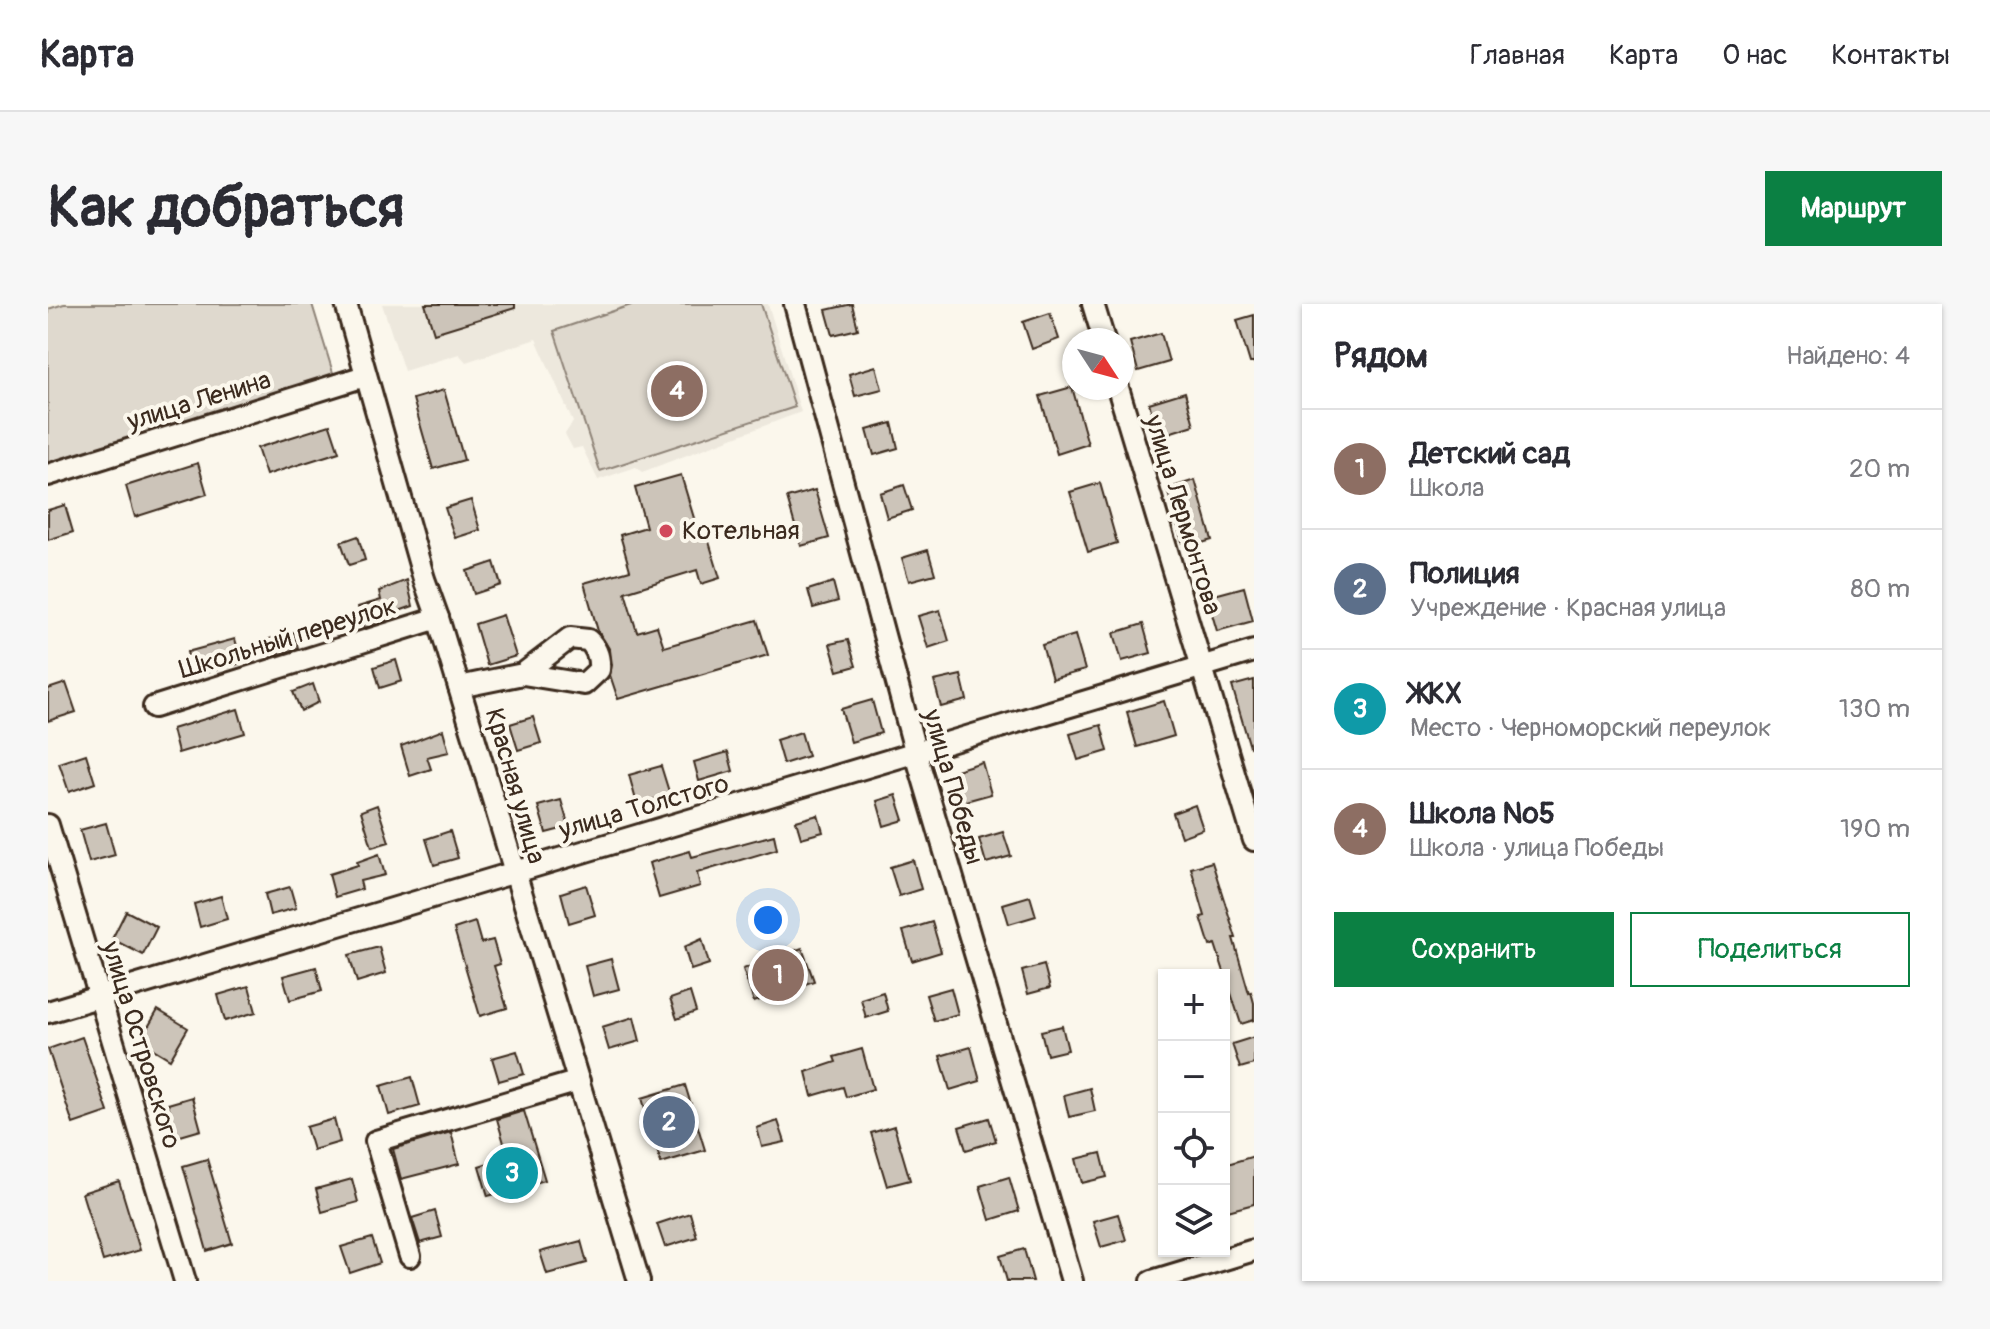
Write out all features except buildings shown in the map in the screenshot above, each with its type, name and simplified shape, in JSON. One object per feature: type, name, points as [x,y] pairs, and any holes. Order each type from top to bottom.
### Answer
[{"type":"street","name":"Красная улица","points":[[346,304],[424,579],[639,1281]]},
{"type":"street","name":"улица Победы","points":[[795,304],[916,754],[1072,1281]]},
{"type":"street","points":[[1093,304],[1100,328]]},
{"type":"street","name":"улица Ленина","points":[[48,475],[365,376]]},
{"type":"street","name":"улица Лермонтова","points":[[1122,400],[1254,840]]},
{"type":"street","name":"Школьный переулок","points":[[154,707],[438,618]]},
{"type":"street","name":"улица Толстого","points":[[48,1012],[1254,651]]},
{"type":"street","points":[[459,687],[523,674]]},
{"type":"street","name":"улица Островского","points":[[48,825],[185,1281]]},
{"type":"street","points":[[410,1256],[376,1141],[579,1081]]},
{"type":"street","points":[[1152,1281],[1254,1250]]},
{"type":"shaded area","points":[[64,304],[312,304],[334,376],[48,464],[48,309]]},
{"type":"shaded area","points":[[382,304],[768,304],[801,412],[642,472],[636,467],[598,480],[582,447],[573,449],[565,434],[573,422],[536,339],[466,362],[459,354],[404,371]]},
{"type":"shaded area","points":[[634,304],[761,304],[795,407],[600,471],[554,331]]},
{"type":"place","name":"Школа №5","points":[[677,391]]},
{"type":"place","name":"Котельная","points":[[666,531]]},
{"type":"place","name":"Детский сад","points":[[778,975]]},
{"type":"place","name":"Полиция","points":[[669,1122]]},
{"type":"place","name":"ЖКХ","points":[[512,1173]]}]
